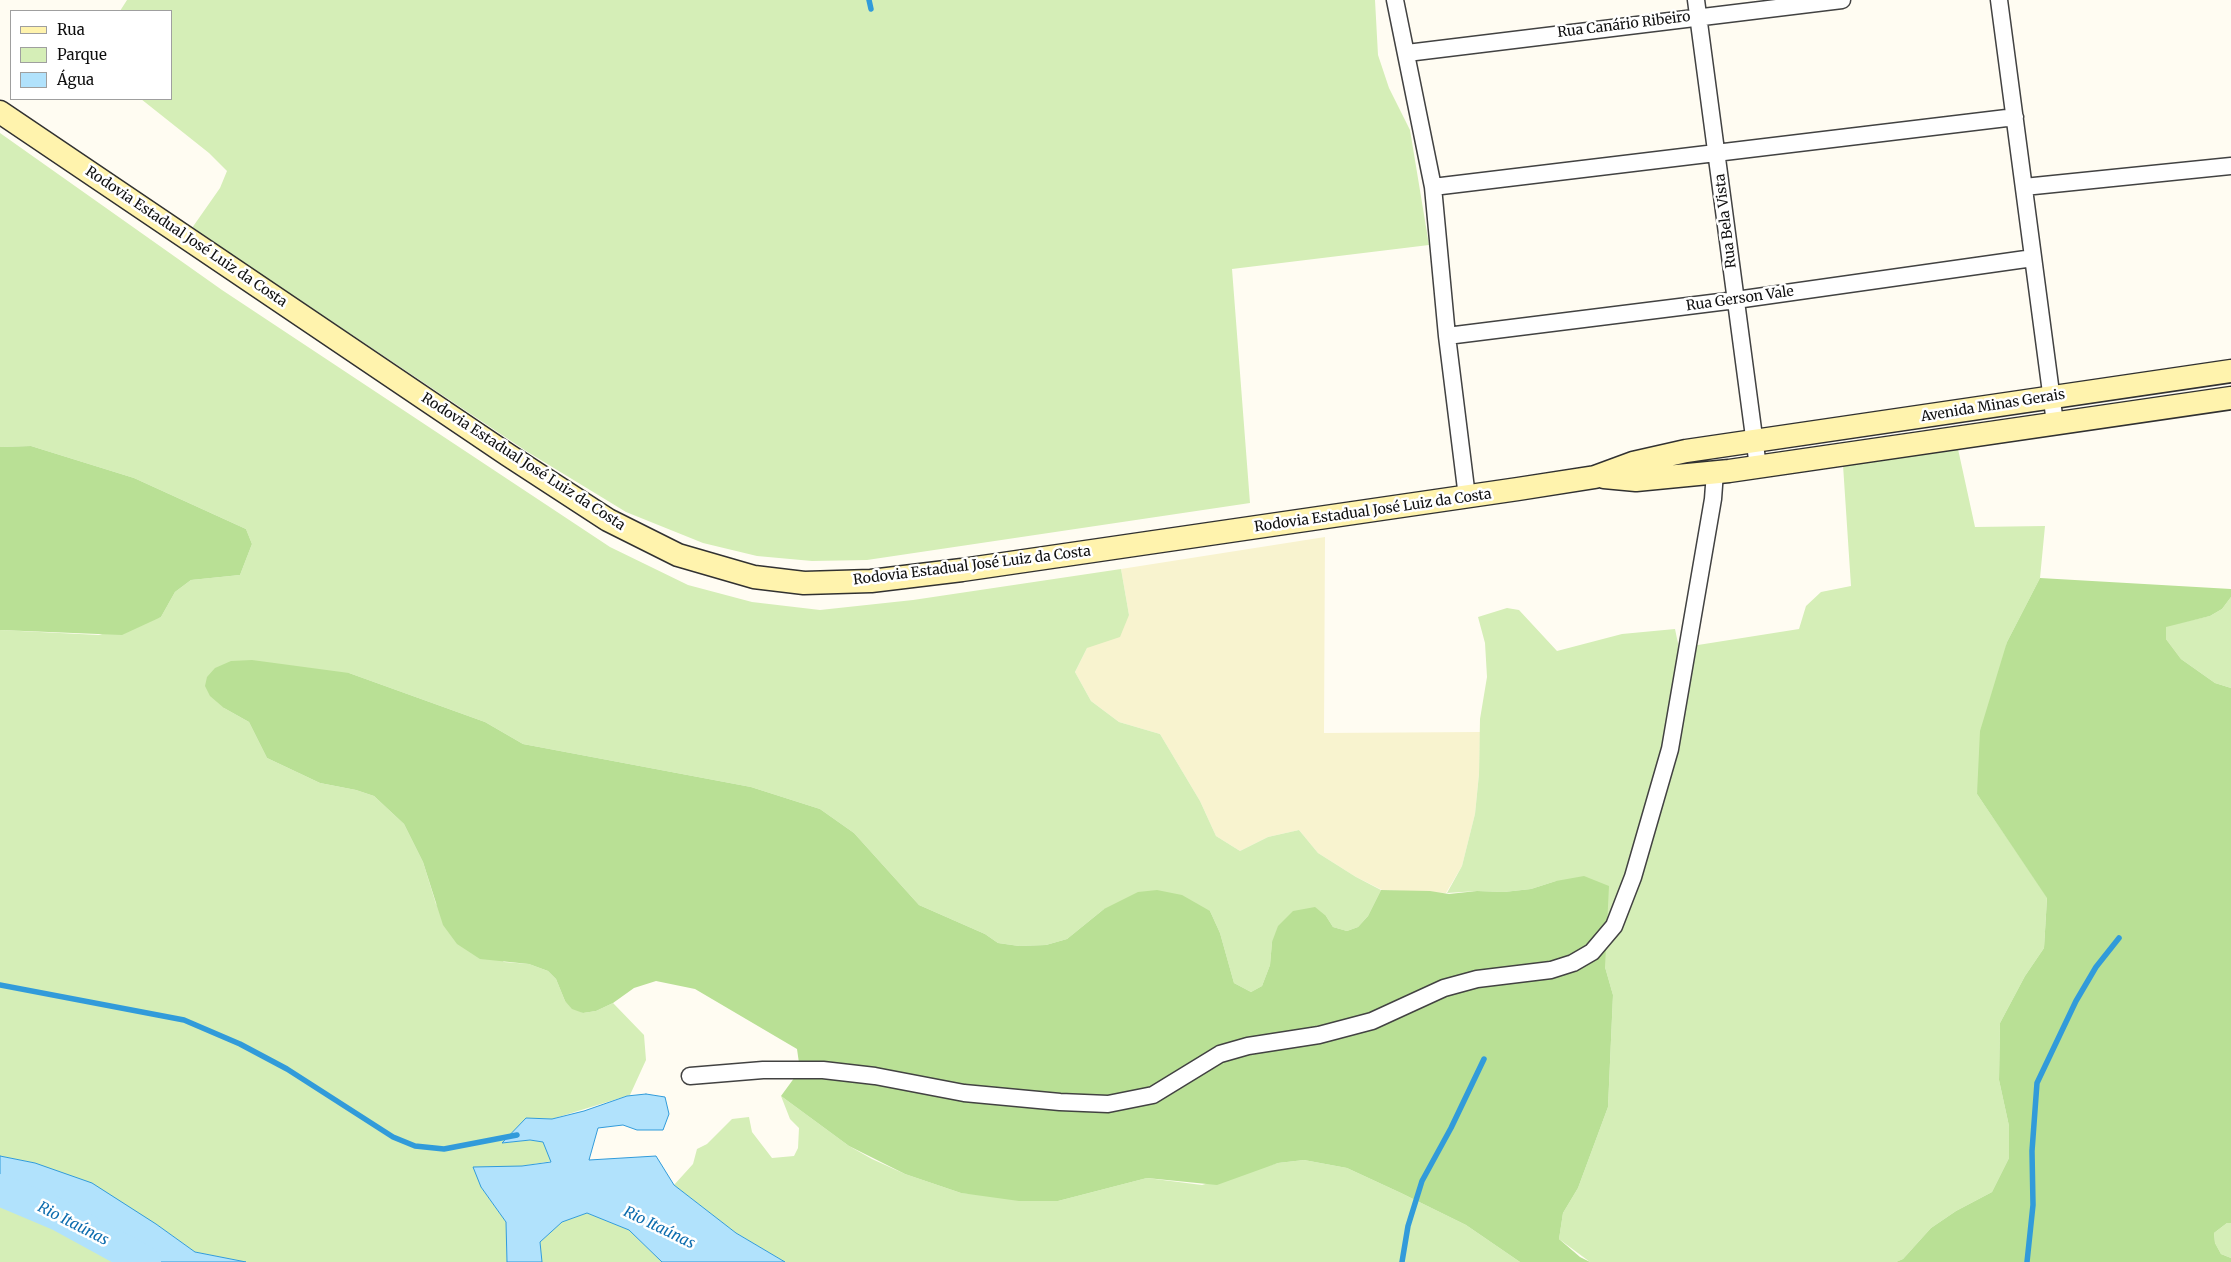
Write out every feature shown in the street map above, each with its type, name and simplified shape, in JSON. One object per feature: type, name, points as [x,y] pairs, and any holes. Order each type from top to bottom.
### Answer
[{"type":"main road","name":"Rodovia Estadual José Luiz da Costa","points":[[0,112],[500,450],[608,520],[678,555],[754,577],[804,583],[871,581],[981,568],[1467,497],[1595,476]]},
{"type":"main road","name":"Avenida Minas Gerais","points":[[1595,476],[1633,463],[1686,451],[2231,371]]},
{"type":"main road","points":[[2174,379],[2178,405]]},
{"type":"main road","name":"Avenida Minas Gerais","points":[[1595,476],[1636,480],[1758,467],[2231,398]]},
{"type":"street","points":[[1395,0],[1432,187],[1447,336],[1467,497]]},
{"type":"street","name":"Rua Canário Ribeiro","points":[[1407,53],[1697,8],[1842,0]]},
{"type":"street","points":[[1999,0],[2050,397],[2055,423]]},
{"type":"street","name":"Rua Bela Vista","points":[[1697,8],[1718,154],[1754,442]]},
{"type":"street","points":[[1432,187],[2015,117]]},
{"type":"street","points":[[2024,188],[2231,166]]},
{"type":"street","name":"Rua Gerson Vale","points":[[1447,336],[1736,300],[2033,258]]},
{"type":"street","points":[[1754,442],[1758,467]]},
{"type":"street","points":[[690,1076],[763,1070],[823,1070],[876,1076],[964,1094],[1108,1104],[1153,1095],[1220,1054],[1248,1046],[1319,1035],[1372,1021],[1444,988],[1477,979],[1551,970],[1574,963],[1592,952],[1614,926],[1633,877],[1670,749],[1713,499],[1715,472]]},
{"type":"shaded area","points":[[1325,537],[1324,733],[1480,732],[1479,774],[1475,814],[1462,866],[1446,893],[1382,890],[1356,877],[1318,853],[1299,830],[1268,837],[1240,851],[1216,836],[1200,801],[1160,734],[1119,722],[1091,701],[1075,672],[1087,648],[1129,615],[1121,569]]},
{"type":"green space","points":[[127,0],[1375,0],[1378,55],[1389,88],[1410,130],[1429,245],[1232,269],[1250,503],[867,560],[812,561],[757,556],[703,543],[626,512],[526,451],[192,228],[220,188],[227,171],[209,153],[142,100],[172,100],[172,10],[121,10]]},
{"type":"green space","points":[[0,133],[222,290],[610,547],[688,585],[752,602],[820,610],[913,600],[1121,569],[1129,615],[1120,637],[1087,648],[1075,672],[1091,701],[1119,722],[1160,734],[1200,801],[1216,836],[1240,851],[1268,837],[1299,830],[1318,853],[1381,890],[1368,916],[1358,927],[1347,931],[1333,927],[1326,916],[1272,942],[1270,965],[1262,986],[1251,992],[1234,983],[1220,933],[1210,911],[1104,909],[1067,939],[1046,945],[1019,946],[998,943],[985,934],[919,905],[854,833],[820,809],[751,787],[523,744],[485,722],[349,673],[224,708],[249,722],[267,758],[320,783],[356,790],[374,796],[404,824],[423,862],[436,904],[504,962],[529,964],[548,971],[556,979],[565,1001],[583,1013],[596,1011],[613,1003],[644,1035],[646,1060],[630,1095],[552,1119],[526,1118],[503,1143],[530,1140],[543,1142],[552,1161],[522,1166],[481,1187],[506,1222],[507,1262],[246,1262],[195,1252],[156,1224],[35,1163],[0,1156],[0,630],[99,635],[161,617],[175,592],[191,580],[240,575],[252,544],[246,529],[134,478],[31,446],[0,447]]},
{"type":"green space","points":[[31,446],[134,478],[246,529],[252,544],[240,575],[191,580],[175,592],[161,617],[122,635],[0,630],[0,447]]},
{"type":"green space","points":[[1958,449],[1975,527],[2045,526],[2040,578],[2007,642],[1977,794],[2047,897],[2044,948],[2025,976],[2000,1023],[1999,1080],[2009,1126],[2009,1158],[1992,1192],[1956,1211],[1931,1228],[1903,1259],[1896,1262],[1590,1262],[1559,1239],[1563,1213],[1578,1188],[1608,1107],[1613,995],[1605,967],[1556,881],[1531,889],[1504,892],[1447,893],[1462,866],[1475,814],[1479,774],[1480,719],[1487,677],[1485,643],[1478,617],[1507,608],[1519,610],[1557,651],[1622,634],[1675,629],[1679,648],[1799,629],[1806,606],[1821,592],[1851,586],[1843,465]]},
{"type":"green space","points":[[2040,578],[2231,589],[2231,597],[2222,609],[2210,616],[2166,627],[2166,639],[2181,659],[2215,683],[2231,688],[2231,1223],[2227,1223],[2214,1233],[2215,1243],[2221,1254],[2231,1258],[2231,1262],[1896,1262],[1903,1259],[1931,1228],[1956,1211],[1992,1192],[2009,1158],[2009,1126],[1999,1080],[2000,1023],[2025,976],[2044,948],[2047,898],[1977,794],[1980,731],[2007,642]]},
{"type":"green space","points":[[2231,597],[2231,688],[2215,683],[2181,659],[2166,639],[2166,626],[2210,616],[2222,609]]},
{"type":"green space","points":[[252,660],[349,673],[485,722],[523,744],[751,787],[820,809],[854,833],[919,905],[985,934],[998,943],[1019,946],[1046,945],[1067,939],[1104,909],[1138,892],[1157,890],[1182,895],[1210,911],[1220,933],[1234,983],[1251,992],[1262,986],[1270,965],[1272,942],[1278,926],[1293,911],[1315,907],[1326,916],[1333,927],[1347,931],[1358,927],[1368,916],[1381,890],[1430,891],[1449,894],[1477,891],[1504,892],[1531,889],[1556,881],[1584,876],[1609,886],[1605,967],[1613,995],[1608,1107],[1578,1188],[1563,1213],[1559,1239],[1580,1257],[1590,1262],[1520,1262],[1466,1225],[1401,1193],[1347,1168],[1304,1160],[1278,1163],[1217,1185],[1147,1178],[1058,1201],[1019,1201],[961,1193],[905,1174],[849,1146],[781,1096],[800,1070],[797,1049],[695,989],[656,981],[634,988],[613,1003],[596,1011],[583,1013],[572,1009],[565,1001],[556,979],[548,971],[529,964],[480,959],[457,944],[443,925],[423,862],[404,824],[374,796],[356,790],[320,783],[267,758],[249,722],[224,708],[210,696],[205,686],[207,677],[215,668],[231,661]]},
{"type":"green space","points":[[781,1096],[849,1146],[872,1159],[905,1174],[961,1193],[1058,1201],[1147,1178],[1202,1185],[1278,1163],[1304,1160],[1347,1168],[1401,1193],[1466,1225],[1520,1262],[785,1262],[736,1233],[674,1185],[693,1164],[697,1149],[707,1144],[732,1119],[749,1117],[752,1132],[772,1158],[794,1156],[798,1148],[799,1128],[790,1119]]},
{"type":"green space","points":[[0,1195],[20,1196],[53,1212],[109,1247],[118,1262],[0,1262]]},
{"type":"green space","points":[[587,1213],[629,1230],[662,1262],[542,1262],[540,1242],[562,1222]]},
{"type":"green space","points":[[2227,1223],[2231,1223],[2231,1258],[2221,1254],[2215,1243],[2214,1233]]},
{"type":"water","points":[[646,1094],[665,1097],[669,1114],[663,1130],[637,1130],[623,1125],[598,1128],[589,1160],[656,1156],[674,1185],[736,1233],[785,1262],[662,1262],[629,1230],[587,1213],[562,1222],[540,1242],[542,1262],[507,1262],[506,1222],[481,1187],[473,1167],[522,1166],[551,1162],[543,1142],[530,1140],[502,1143],[526,1118],[552,1119],[584,1111],[627,1096]]},
{"type":"water","points":[[0,1156],[35,1163],[92,1183],[156,1224],[195,1252],[246,1262],[118,1262],[108,1247],[53,1212],[20,1196],[0,1195]]},
{"type":"waterway","points":[[869,0],[871,9]]},
{"type":"waterway","points":[[2027,1262],[2033,1205],[2032,1151],[2037,1083],[2076,1001],[2096,967],[2119,938]]},
{"type":"waterway","points":[[0,985],[184,1020],[240,1044],[287,1069],[393,1137],[415,1146],[444,1149],[517,1135]]},
{"type":"waterway","points":[[1402,1262],[1408,1226],[1422,1181],[1451,1128],[1484,1059]]},
{"type":"waterway","name":"Rio Itaúnas","points":[[0,1190],[59,1215],[145,1262]]}]
